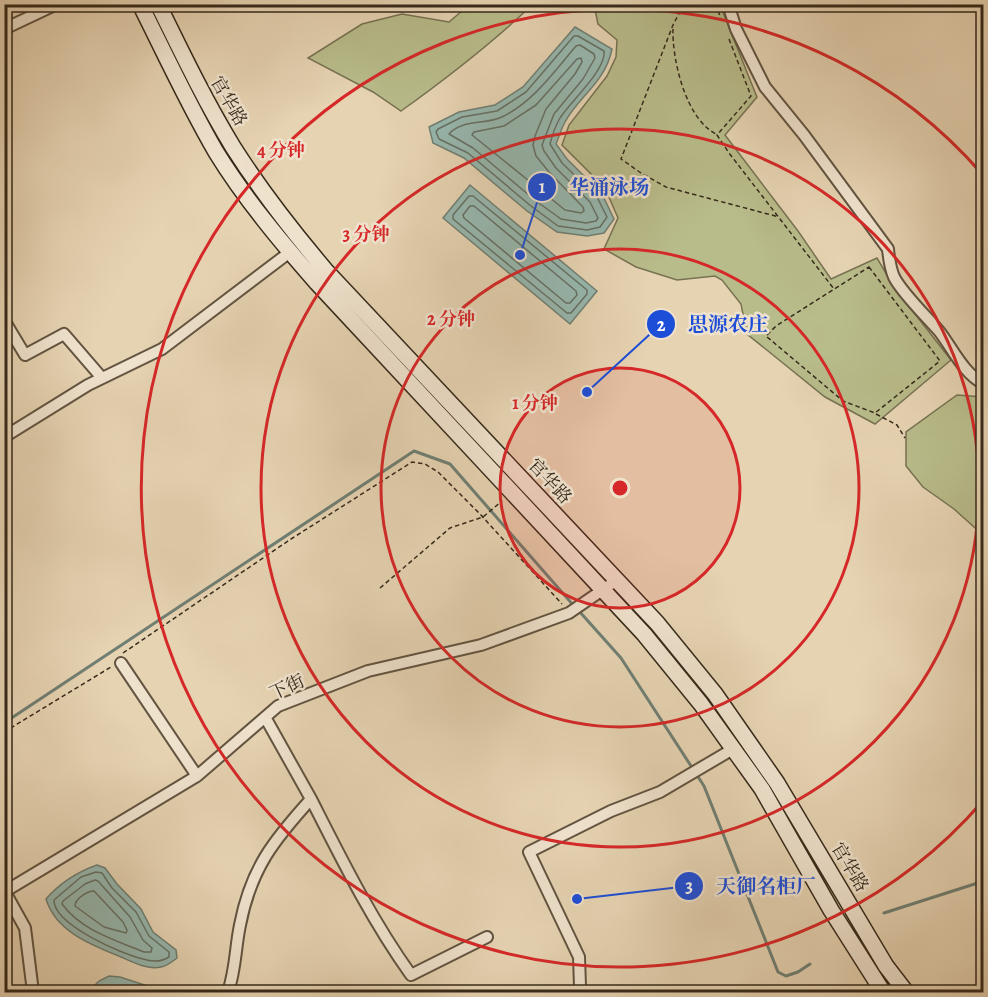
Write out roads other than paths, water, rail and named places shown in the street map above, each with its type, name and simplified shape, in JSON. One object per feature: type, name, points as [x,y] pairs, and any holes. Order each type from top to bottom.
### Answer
[{"type":"main road","name":"官华路","points":[[140,4],[217,153],[290,252],[644,634],[701,704],[773,808],[879,989]]},
{"type":"main road","name":"官华路","points":[[158,4],[197,84],[233,147],[294,234],[335,281],[657,623],[715,694],[771,774],[892,975],[906,993]]},
{"type":"main road","points":[[892,975],[920,993]]},
{"type":"street","points":[[4,29],[57,4]]},
{"type":"street","points":[[729,4],[740,37],[765,87],[888,249],[890,266],[895,279],[941,334],[957,359],[977,381],[984,384]]},
{"type":"street","points":[[4,437],[88,385],[162,349],[290,252]]},
{"type":"street","points":[[4,320],[26,355],[64,334],[102,378]]},
{"type":"street","name":"下街","points":[[5,892],[197,776],[278,706],[368,671],[481,645],[569,613],[617,580]]},
{"type":"street","points":[[119,661],[197,776]]},
{"type":"street","points":[[265,717],[311,798],[373,919],[411,975],[487,937]]},
{"type":"street","points":[[578,993],[580,986],[579,957],[530,852],[611,811],[660,792],[733,749]]},
{"type":"street","points":[[228,993],[235,972],[240,926],[251,882],[276,838],[311,798]]},
{"type":"street","points":[[5,892],[25,928],[33,993]]},
{"type":"water","points":[[575,27],[612,49],[604,71],[571,113],[556,144],[567,159],[602,194],[614,219],[604,233],[587,236],[557,232],[527,211],[464,158],[433,143],[429,127],[459,112],[495,105],[523,87]]},
{"type":"water","points":[[470,185],[597,291],[570,324],[443,218]]},
{"type":"water","points":[[97,865],[105,868],[141,909],[153,932],[176,950],[177,958],[161,967],[140,965],[98,948],[76,936],[58,920],[46,899],[69,879]]},
{"type":"water","points":[[109,976],[120,977],[166,992],[95,992],[94,986]]},
{"type":"waterway","points":[[4,723],[414,451],[450,464],[574,606]]},
{"type":"waterway","points":[[579,611],[621,658],[704,786],[778,972],[786,976],[810,964]]},
{"type":"waterway","points":[[884,913],[984,881]]},
{"type":"place","name":"华涌泳场","points":[[520,255]]},
{"type":"place","name":"思源农庄","points":[[587,392]]},
{"type":"place","name":"天御名柜厂","points":[[577,899]]}]
